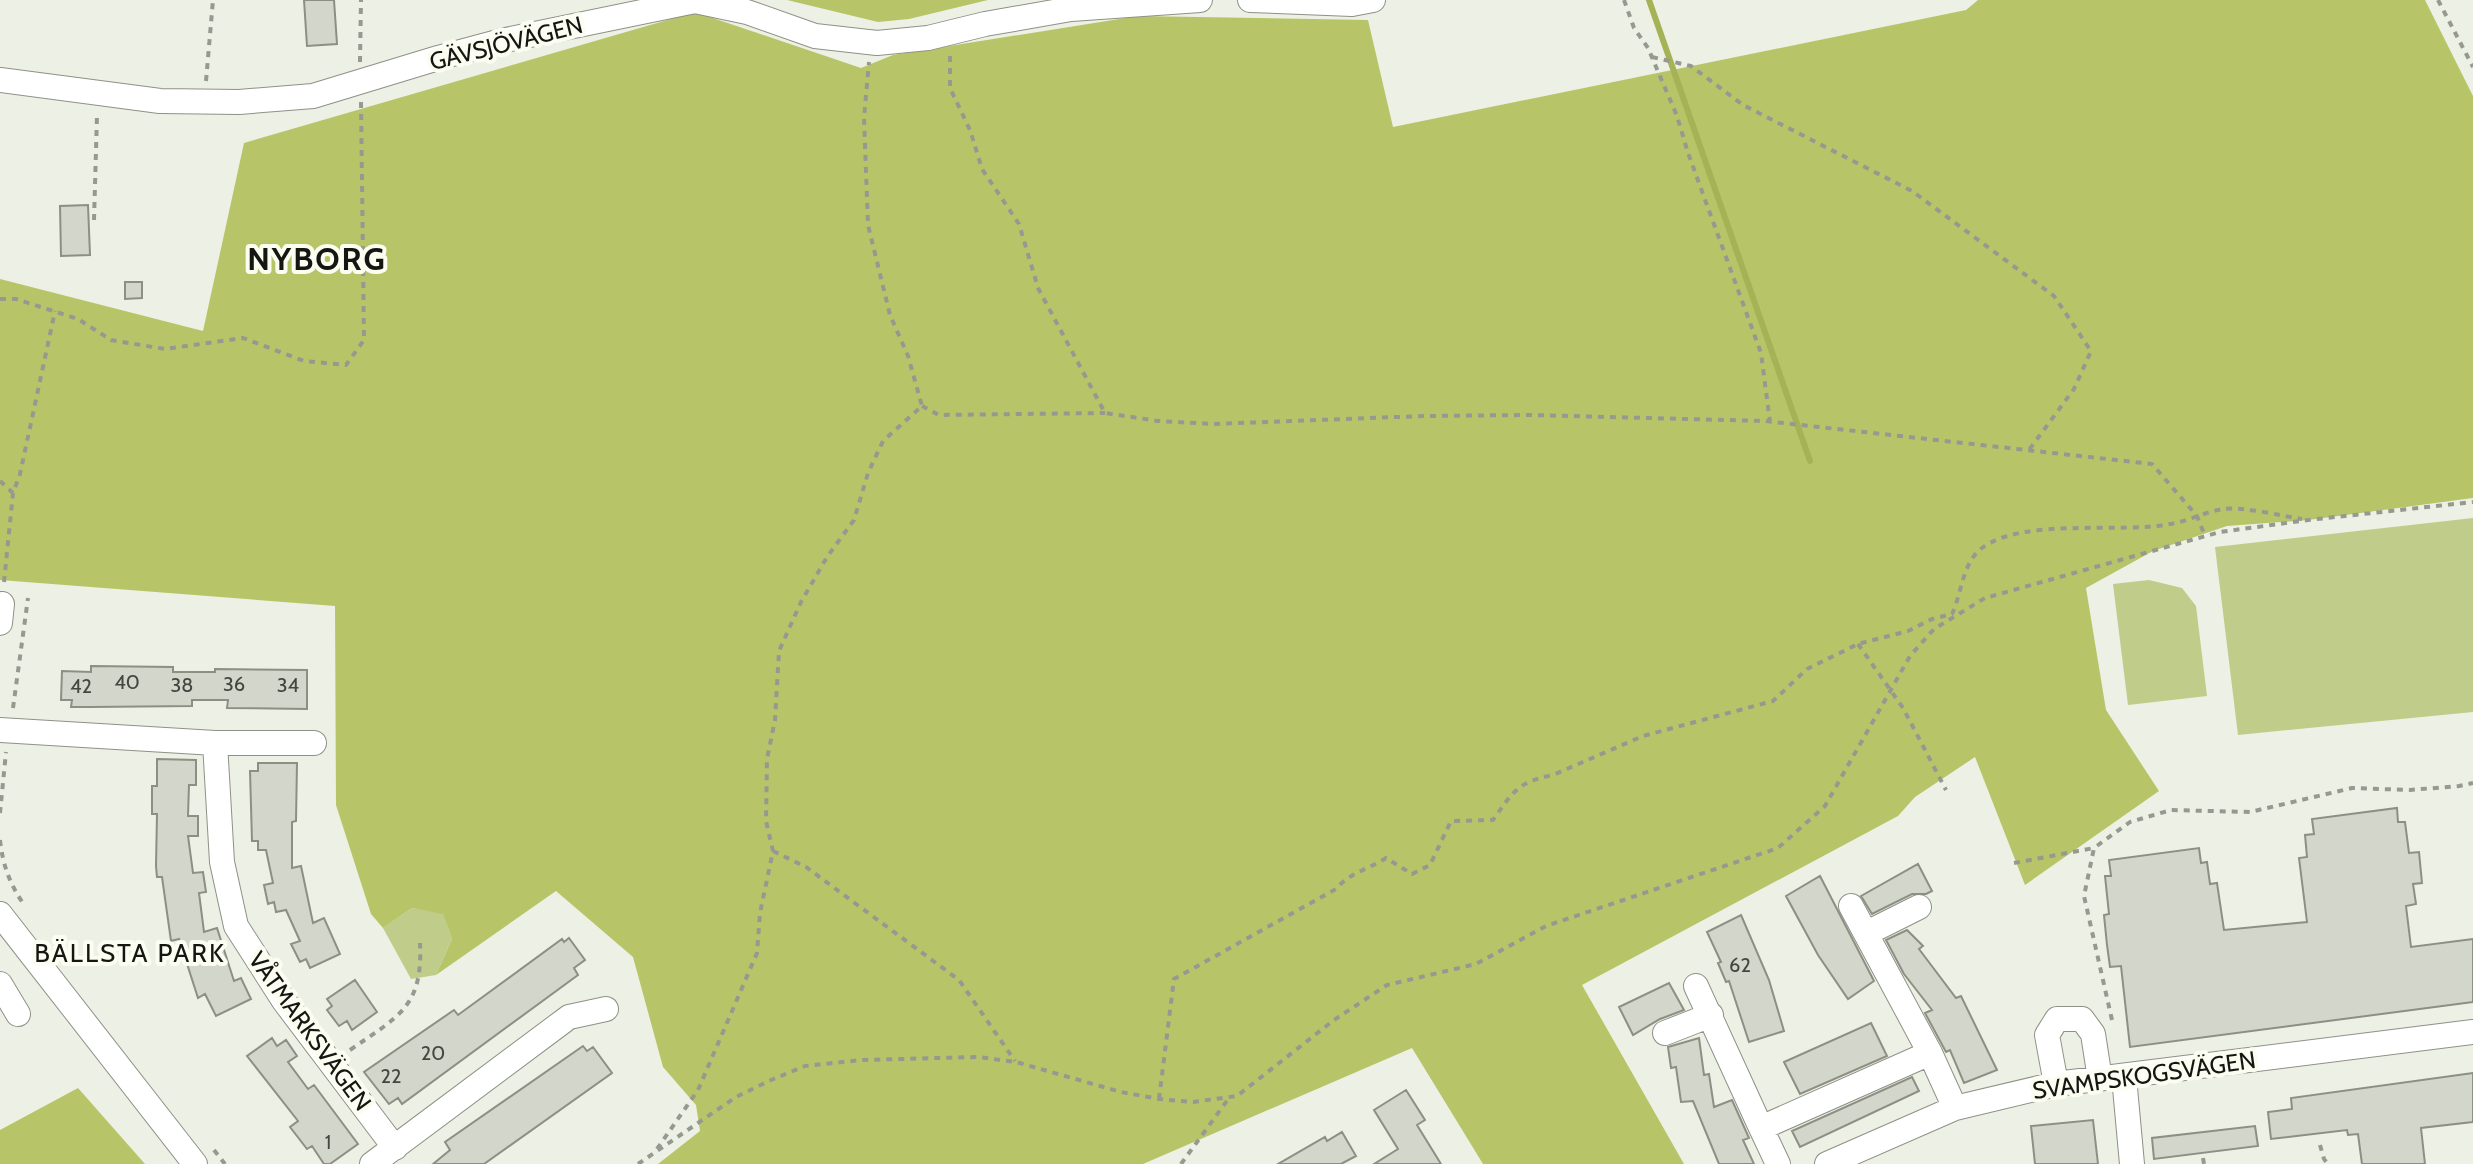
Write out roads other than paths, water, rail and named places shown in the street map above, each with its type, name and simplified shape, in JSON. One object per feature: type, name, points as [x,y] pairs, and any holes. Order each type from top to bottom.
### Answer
[{"type":"street","name":"GÄVSJÖVÄGEN","points":[[0,80],[160,101],[239,102],[313,96],[501,41],[695,1],[747,12],[815,36],[870,42],[928,38],[1071,9],[1200,0]]},
{"type":"street","points":[[1250,0],[1352,4],[1373,0]]},
{"type":"street","points":[[4,731],[215,743],[314,743]]},
{"type":"street","name":"VÅTMARKSVÄGEN","points":[[215,743],[222,862],[236,926],[284,1001],[395,1148]]},
{"type":"street","points":[[1851,906],[1930,1053],[1955,1108]]},
{"type":"street","points":[[1867,933],[1919,907]]},
{"type":"street","points":[[10,921],[195,1164]]},
{"type":"street","points":[[0,984],[18,1014]]},
{"type":"street","points":[[1696,986],[1778,1164]]},
{"type":"street","points":[[372,1164],[569,1017],[606,1009]]},
{"type":"street","points":[[1665,1033],[1711,1015]]},
{"type":"street","points":[[2056,1084],[2047,1035],[2057,1019],[2082,1019],[2093,1034],[2112,1078],[2132,1164]]},
{"type":"street","name":"SVAMPSKOGSVÄGEN","points":[[1827,1164],[1955,1108],[2056,1084],[2473,1032]]},
{"type":"street","points":[[1761,1128],[1930,1053]]},
{"type":"waterway","points":[[1649,0],[1810,461]]},
{"type":"district","name":"NYBORG","points":[[317,258]]},
{"type":"district","name":"BÄLLSTA PARK","points":[[130,953]]}]
